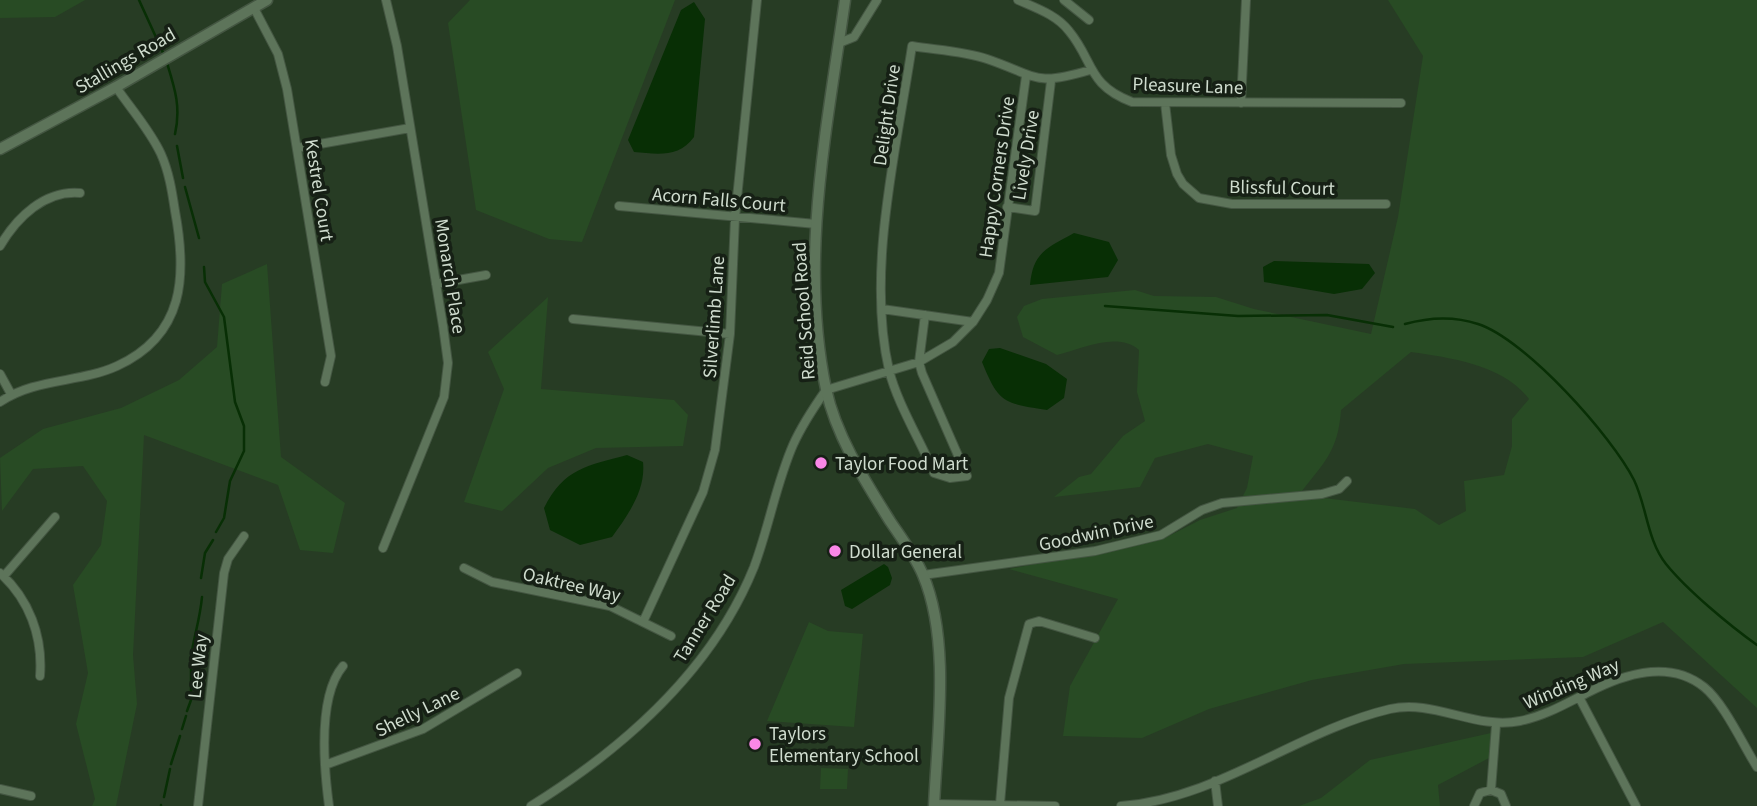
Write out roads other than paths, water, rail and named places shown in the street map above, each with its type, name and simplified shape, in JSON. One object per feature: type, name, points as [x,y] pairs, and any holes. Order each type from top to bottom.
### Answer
[{"type":"street","name":"Stallings Road","points":[[0,149],[116,87],[267,0]]},
{"type":"street","name":"Monarch Place","points":[[383,548],[446,389],[447,353],[411,128],[386,0]]},
{"type":"street","name":"Silverlimb Lane","points":[[643,622],[703,492],[715,450],[730,334],[735,218],[757,0]]},
{"type":"street","name":"Reid School Road","points":[[845,0],[816,224],[815,278],[826,390],[858,467],[923,575],[932,603],[939,703],[934,805]]},
{"type":"street","points":[[839,43],[854,37],[877,0]]},
{"type":"street","name":"Pleasure Lane","points":[[1018,0],[1060,22],[1070,31],[1090,70],[1115,96],[1132,102],[1401,103]]},
{"type":"street","points":[[1064,0],[1089,20]]},
{"type":"street","points":[[1241,103],[1247,0]]},
{"type":"street","name":"Kestrel Court","points":[[254,8],[283,69],[331,356],[326,383]]},
{"type":"street","name":"Delight Drive","points":[[919,362],[967,476],[950,478],[934,473],[890,373],[882,309],[881,265],[912,46],[985,58],[1026,76],[1051,81],[1090,70]]},
{"type":"street","name":"Happy Corners Drive","points":[[826,390],[890,373],[919,362],[953,342],[973,322],[999,273],[1026,76]]},
{"type":"street","name":"Lively Drive","points":[[1007,207],[1035,211],[1051,81]]},
{"type":"street","points":[[0,401],[11,394],[100,372],[129,360],[158,334],[177,299],[183,255],[167,171],[155,141],[116,87]]},
{"type":"street","name":"Blissful Court","points":[[1165,103],[1171,155],[1177,174],[1182,184],[1199,198],[1232,204],[1386,204]]},
{"type":"street","points":[[297,148],[411,128]]},
{"type":"street","points":[[0,246],[19,220],[41,202],[61,193],[80,193]]},
{"type":"street","name":"Acorn Falls Court","points":[[619,206],[816,224]]},
{"type":"street","points":[[436,284],[486,275]]},
{"type":"street","points":[[882,309],[973,322]]},
{"type":"street","points":[[919,362],[925,316]]},
{"type":"street","points":[[573,319],[730,334]]},
{"type":"street","points":[[0,374],[11,394]]},
{"type":"street","name":"Tanner Road","points":[[531,806],[622,742],[670,695],[708,647],[732,611],[753,568],[793,445],[826,390]]},
{"type":"street","name":"Goodwin Drive","points":[[923,575],[1094,551],[1161,535],[1209,507],[1252,498],[1322,494],[1339,489],[1347,481]]},
{"type":"street","points":[[40,676],[40,653],[32,617],[2,575],[55,517]]},
{"type":"street","name":"Lee Way","points":[[198,806],[224,573],[228,559],[244,536]]},
{"type":"street","name":"Oaktree Way","points":[[464,568],[492,582],[610,606],[671,636]]},
{"type":"street","points":[[1000,804],[1009,698],[1029,624],[1040,621],[1095,638]]},
{"type":"street","points":[[329,806],[325,765],[330,694],[337,674],[344,666]]},
{"type":"street","name":"Winding Way","points":[[1121,806],[1168,799],[1355,721],[1393,709],[1421,708],[1496,725],[1538,716],[1617,678],[1641,672],[1665,672],[1693,681],[1712,696],[1757,767]]},
{"type":"street","name":"Shelly Lane","points":[[325,765],[424,729],[517,673]]},
{"type":"street","points":[[1579,696],[1636,806]]},
{"type":"street","points":[[1491,790],[1496,725]]},
{"type":"street","points":[[1215,781],[1218,806]]},
{"type":"street","points":[[0,789],[31,796]]},
{"type":"street","points":[[1475,806],[1480,793],[1491,790],[1501,794],[1506,806]]},
{"type":"street","points":[[934,805],[1055,806]]},
{"type":"waterway","points":[[139,0],[165,57]]},
{"type":"waterway","points":[[167,63],[177,107],[175,134]]},
{"type":"waterway","points":[[177,146],[183,178]]},
{"type":"waterway","points":[[185,187],[199,238]]},
{"type":"waterway","points":[[204,267],[205,282],[224,317],[235,402],[244,426],[244,451],[230,481],[224,518],[216,532]]},
{"type":"waterway","points":[[1105,306],[1238,316],[1327,315],[1393,327]]},
{"type":"waterway","points":[[1405,324],[1442,318],[1478,324],[1497,333],[1542,368],[1587,415],[1623,461],[1634,480],[1655,545],[1666,564],[1709,607],[1757,645]]},
{"type":"waterway","points":[[201,578],[205,553],[213,540]]},
{"type":"waterway","points":[[191,657],[202,597]]},
{"type":"waterway","points":[[187,711],[191,700],[191,664]]},
{"type":"waterway","points":[[182,729],[186,716]]},
{"type":"waterway","points":[[171,764],[180,736]]},
{"type":"waterway","points":[[164,797],[170,769]]},
{"type":"place","name":"Taylor Food Mart","points":[[821,463]]},
{"type":"place","name":"Dollar General","points":[[835,551]]},
{"type":"place","name":"Taylors Elementary School","points":[[755,744]]}]
